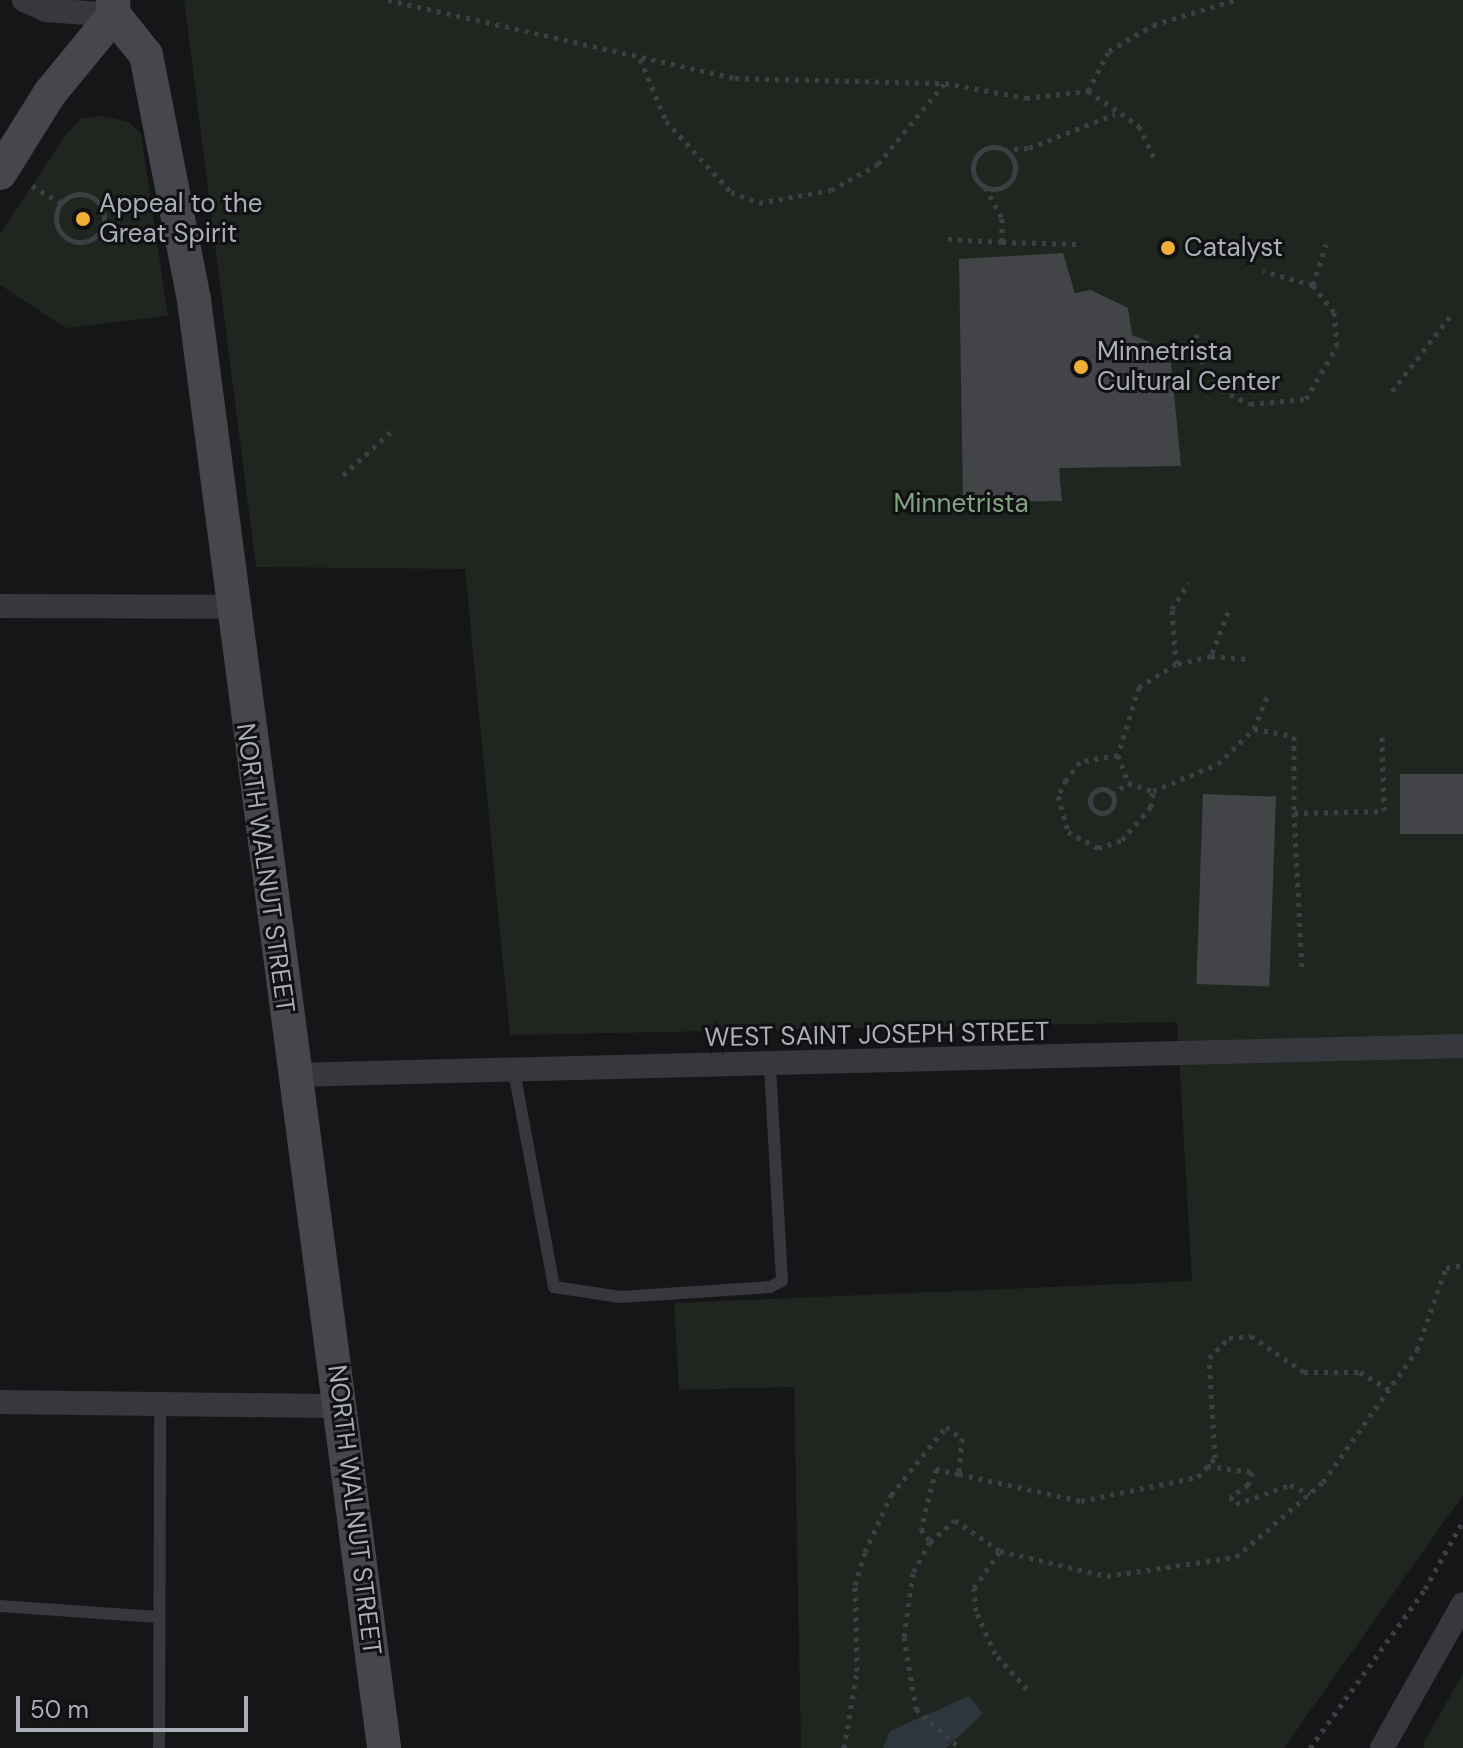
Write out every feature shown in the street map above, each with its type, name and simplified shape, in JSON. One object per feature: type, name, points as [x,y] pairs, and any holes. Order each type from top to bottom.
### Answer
[{"type":"main road","points":[[0,173],[50,93],[113,7]]},
{"type":"main road","name":"NORTH WALNUT STREET","points":[[113,7],[146,55],[194,300],[230,607],[292,1075],[341,1406],[384,1748]]},
{"type":"street","points":[[24,0],[46,10],[113,7]]},
{"type":"street","points":[[0,606],[230,607]]},
{"type":"street","name":"WEST SAINT JOSEPH STREET","points":[[292,1075],[1463,1046]]},
{"type":"street","points":[[0,1402],[341,1406]]},
{"type":"street","points":[[1382,1748],[1463,1604]]},
{"type":"lane","points":[[514,1071],[554,1287],[620,1297],[770,1287],[782,1281],[770,1064]]},
{"type":"lane","points":[[159,1748],[160,1403]]},
{"type":"lane","points":[[0,1606],[158,1617]]},
{"type":"path","points":[[388,0],[640,59],[787,84],[945,83],[1026,98],[1088,91],[1115,114],[1139,126],[1156,162]]},
{"type":"path","points":[[1088,91],[1109,51],[1153,25],[1235,0]]},
{"type":"path","points":[[640,59],[666,121],[731,192],[759,203],[831,190],[878,164],[945,83]]},
{"type":"path","points":[[1002,242],[1002,218],[973,171],[975,158],[985,149],[1029,148],[1115,114]]},
{"type":"path","points":[[985,187],[999,188],[1014,174],[1004,150]]},
{"type":"path","points":[[32,186],[61,203]]},
{"type":"path","points":[[61,203],[83,194],[102,209],[152,208]]},
{"type":"path","points":[[61,203],[60,232],[80,242],[100,232],[102,209]]},
{"type":"path","points":[[948,239],[1076,244]]},
{"type":"path","points":[[1313,285],[1326,244]]},
{"type":"path","points":[[1196,334],[1201,360],[1221,390],[1250,404],[1306,399],[1337,346],[1334,312],[1313,285],[1263,271]]},
{"type":"path","points":[[1392,391],[1452,314]]},
{"type":"path","points":[[343,475],[392,431]]},
{"type":"path","points":[[1176,664],[1172,609],[1188,583]]},
{"type":"path","points":[[1211,656],[1228,612]]},
{"type":"path","points":[[1128,783],[1118,755],[1139,687],[1176,664],[1211,656],[1246,659]]},
{"type":"path","points":[[1128,783],[1153,791],[1218,764],[1254,729],[1267,696]]},
{"type":"path","points":[[1254,729],[1294,736],[1294,813],[1302,972]]},
{"type":"path","points":[[1294,813],[1384,811],[1382,733]]},
{"type":"path","points":[[1118,755],[1080,762],[1066,780],[1058,796],[1068,832],[1098,848],[1122,840],[1151,807],[1153,791]]},
{"type":"path","points":[[1112,795],[1095,790],[1091,808],[1110,810],[1112,795],[1128,783]]},
{"type":"path","points":[[960,1748],[916,1709],[904,1637],[913,1573],[930,1542],[955,1520],[1000,1551],[1107,1576],[1236,1557],[1310,1494],[1392,1391],[1417,1350],[1446,1268],[1463,1265]]},
{"type":"path","points":[[930,1542],[921,1506],[936,1469],[1081,1501],[1170,1488],[1207,1466],[1215,1458],[1209,1358],[1229,1338],[1251,1336],[1304,1372],[1360,1372],[1392,1391]]},
{"type":"path","points":[[844,1748],[857,1671],[855,1585],[865,1552],[891,1495],[946,1427],[962,1438],[959,1474]]},
{"type":"path","points":[[1207,1466],[1252,1472],[1248,1485],[1230,1497],[1236,1504],[1290,1485],[1310,1494]]},
{"type":"path","points":[[1310,1748],[1425,1589],[1463,1521]]},
{"type":"path","points":[[1000,1551],[974,1588],[976,1611],[995,1654],[1027,1689]]},
{"type":"green space","name":"Minnetrista","points":[[184,0],[1463,0],[1463,1495],[1284,1748],[801,1748],[794,1387],[679,1390],[674,1303],[1192,1281],[1177,1022],[510,1035],[465,569],[256,567]]},
{"type":"green space","points":[[101,116],[129,122],[141,134],[168,316],[66,328],[0,285],[0,234],[65,136],[80,119]]},
{"type":"green space","points":[[1463,1673],[1463,1748],[1424,1748],[1424,1742]]},
{"type":"shaded area","points":[[969,1696],[983,1714],[946,1748],[883,1748],[890,1731]]},
{"type":"building","name":"Minnetrista Cultural Center","points":[[1063,253],[1075,293],[1091,290],[1128,308],[1132,335],[1150,342],[1142,360],[1171,363],[1181,466],[1059,468],[1062,501],[963,502],[959,259]]},
{"type":"building","points":[[1400,774],[1463,774],[1463,834],[1400,834]]},
{"type":"building","points":[[1203,794],[1276,797],[1269,986],[1196,984]]},
{"type":"place","name":"Appeal to the Great Spirit","points":[[83,219]]},
{"type":"place","name":"Catalyst","points":[[1168,248]]},
{"type":"place","name":"Minnetrista Cultural Center","points":[[1081,367]]}]
